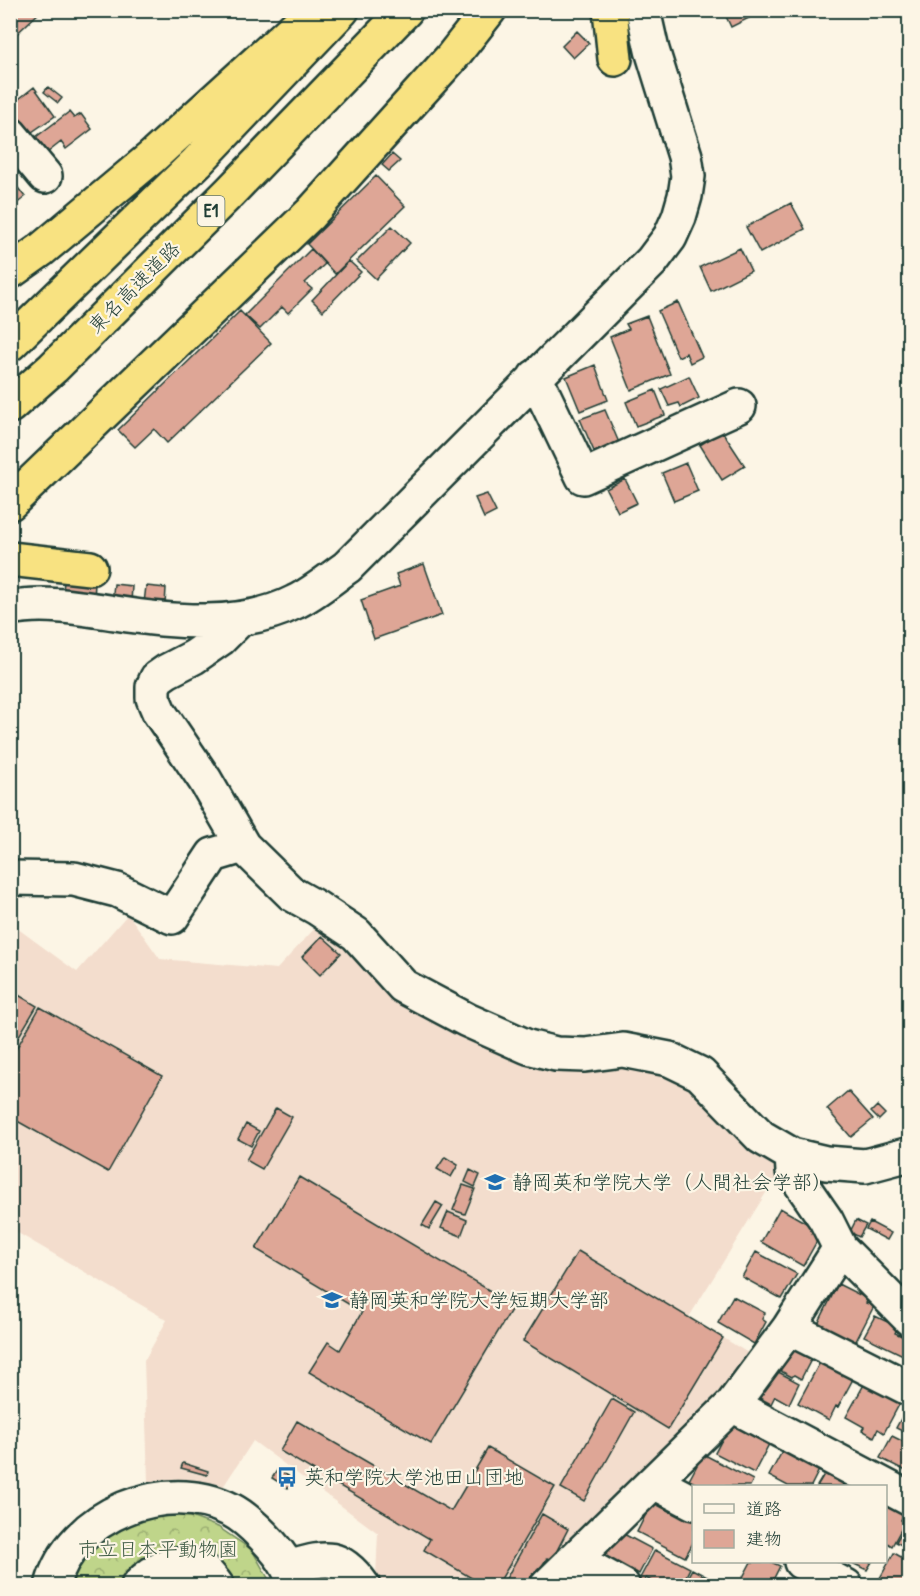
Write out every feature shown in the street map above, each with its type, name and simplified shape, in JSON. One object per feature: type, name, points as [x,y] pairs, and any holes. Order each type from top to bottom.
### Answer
[{"type":"highway","points":[[10,274],[152,157],[314,10]]},
{"type":"highway","name":"E1","points":[[10,344],[197,162],[342,10]]},
{"type":"highway","name":"東名高速道路","points":[[10,406],[53,368],[230,192],[406,10]]},
{"type":"highway","points":[[10,503],[310,214],[452,57],[489,10]]},
{"type":"highway","points":[[610,10],[615,59]]},
{"type":"highway","points":[[10,560],[90,568]]},
{"type":"street","points":[[10,608],[56,606],[171,620],[240,619],[293,603],[316,590],[347,567],[652,261],[670,237],[679,218],[685,196],[688,176],[686,156],[652,50],[643,10]]},
{"type":"street","points":[[10,134],[45,176]]},
{"type":"street","points":[[535,377],[583,477],[739,406]]},
{"type":"street","points":[[240,619],[220,639],[157,678],[153,687],[153,698],[159,712],[204,780],[243,846],[292,894],[356,934],[404,986],[466,1020],[528,1047],[556,1054],[585,1055],[623,1050],[669,1059],[700,1074],[761,1137],[792,1155],[826,1163],[865,1166],[909,1154]]},
{"type":"street","points":[[10,879],[74,879],[117,890],[172,917],[213,855],[243,846]]},
{"type":"street","points":[[792,1155],[794,1172],[826,1220],[840,1248],[909,1319]]},
{"type":"street","points":[[547,1586],[732,1405],[789,1328],[840,1248]]},
{"type":"street","points":[[789,1328],[909,1389]]},
{"type":"street","points":[[732,1405],[883,1485]]},
{"type":"street","points":[[654,1482],[692,1502]]},
{"type":"street","points":[[887,1487],[909,1499]]},
{"type":"street","points":[[52,1586],[65,1556],[82,1535],[101,1520],[145,1501],[170,1498],[200,1499],[231,1510],[256,1529],[291,1576],[328,1558],[352,1571],[363,1586]]},
{"type":"street","points":[[574,1559],[623,1586]]},
{"type":"street","points":[[138,1586],[163,1567],[183,1563],[202,1570],[217,1586]]},
{"type":"street","points":[[803,1563],[846,1586]]},
{"type":"shaded area","points":[[128,914],[160,959],[277,969],[318,925],[457,1029],[656,1062],[706,1093],[782,1167],[689,1317],[748,1353],[721,1393],[522,1585],[383,1585],[376,1576],[378,1533],[253,1441],[221,1490],[197,1483],[148,1482],[144,1361],[167,1320],[11,1229],[10,923],[77,972]]},
{"type":"green space","name":"市立日本平動物園","points":[[153,1511],[183,1514],[218,1527],[252,1550],[272,1585],[69,1586],[86,1549],[117,1524]]},
{"type":"building","points":[[10,10],[42,10],[10,40]]},
{"type":"building","points":[[723,10],[750,10],[753,16],[731,27]]},
{"type":"building","points":[[577,31],[589,43],[573,58],[562,46]]},
{"type":"building","points":[[34,87],[55,116],[29,134],[10,106]]},
{"type":"building","points":[[48,87],[62,98],[58,103],[44,92]]},
{"type":"building","points":[[69,112],[74,118],[81,114],[92,129],[66,149],[61,142],[47,153],[36,137]]},
{"type":"building","points":[[392,154],[400,161],[389,171],[382,165]]},
{"type":"building","points":[[376,176],[405,206],[335,274],[307,244]]},
{"type":"building","points":[[10,180],[25,197],[10,209]]},
{"type":"building","points":[[791,203],[805,229],[760,253],[746,227]]},
{"type":"building","points":[[392,226],[410,243],[376,279],[357,261]]},
{"type":"building","points":[[740,248],[751,271],[711,291],[700,267]]},
{"type":"building","points":[[311,249],[325,264],[305,283],[312,289],[288,313],[282,307],[260,329],[245,315]]},
{"type":"building","points":[[349,261],[361,272],[323,311],[312,300]]},
{"type":"building","points":[[678,302],[702,357],[690,363],[686,353],[678,357],[658,311]]},
{"type":"building","points":[[240,311],[271,343],[167,443],[154,429],[135,447],[118,430]]},
{"type":"building","points":[[647,316],[670,374],[631,390],[610,337],[629,329],[626,324]]},
{"type":"building","points":[[595,365],[608,400],[580,411],[566,377]]},
{"type":"building","points":[[689,376],[699,398],[681,407],[679,403],[669,406],[661,389]]},
{"type":"building","points":[[655,390],[665,415],[636,426],[626,402]]},
{"type":"building","points":[[605,410],[620,445],[596,456],[580,419]]},
{"type":"building","points":[[722,431],[745,466],[722,480],[700,445]]},
{"type":"building","points":[[686,463],[698,491],[674,501],[662,473]]},
{"type":"building","points":[[625,479],[637,503],[618,512],[606,489]]},
{"type":"building","points":[[487,494],[496,512],[484,518],[475,498]]},
{"type":"building","points":[[424,564],[442,615],[374,639],[361,600],[400,586],[396,574]]},
{"type":"building","points":[[64,582],[95,583],[94,600],[62,599]]},
{"type":"building","points":[[114,584],[132,586],[131,603],[112,602]]},
{"type":"building","points":[[146,586],[166,588],[165,605],[144,603]]},
{"type":"building","points":[[322,936],[341,953],[320,975],[302,957]]},
{"type":"building","points":[[10,990],[37,1006],[10,1051]]},
{"type":"building","points":[[40,1007],[162,1076],[108,1172],[10,1117],[10,1060]]},
{"type":"building","points":[[848,1091],[873,1119],[851,1137],[827,1109]]},
{"type":"building","points":[[877,1106],[885,1114],[879,1120],[871,1112]]},
{"type":"building","points":[[276,1108],[292,1117],[262,1169],[246,1160]]},
{"type":"building","points":[[246,1124],[259,1131],[251,1146],[238,1139]]},
{"type":"building","points":[[445,1157],[458,1165],[451,1177],[437,1169]]},
{"type":"building","points":[[470,1170],[480,1175],[475,1187],[465,1182]]},
{"type":"building","points":[[299,1177],[514,1305],[431,1444],[309,1372],[328,1342],[340,1350],[362,1312],[256,1249]]},
{"type":"building","points":[[463,1185],[475,1189],[465,1214],[453,1210]]},
{"type":"building","points":[[436,1202],[443,1206],[429,1229],[422,1225]]},
{"type":"building","points":[[780,1208],[822,1232],[803,1266],[761,1242]]},
{"type":"building","points":[[448,1212],[467,1220],[461,1236],[441,1228]]},
{"type":"building","points":[[856,1220],[866,1225],[859,1237],[850,1232]]},
{"type":"building","points":[[870,1222],[891,1233],[887,1240],[866,1229]]},
{"type":"building","points":[[578,1251],[723,1338],[668,1429],[523,1341]]},
{"type":"building","points":[[756,1252],[797,1274],[782,1299],[742,1277]]},
{"type":"building","points":[[838,1284],[868,1299],[866,1303],[874,1306],[855,1343],[818,1324]]},
{"type":"building","points":[[733,1296],[765,1313],[762,1319],[766,1322],[754,1344],[718,1323]]},
{"type":"building","points":[[875,1316],[898,1327],[895,1333],[910,1340],[910,1351],[907,1357],[864,1336]]},
{"type":"building","points":[[797,1342],[815,1352],[801,1379],[777,1369]]},
{"type":"building","points":[[824,1355],[860,1366],[829,1420],[798,1403]]},
{"type":"building","points":[[769,1367],[799,1383],[789,1404],[775,1396],[771,1404],[754,1395]]},
{"type":"building","points":[[866,1381],[901,1401],[884,1433],[878,1429],[874,1437],[862,1430],[864,1427],[846,1417]]},
{"type":"building","points":[[612,1399],[634,1412],[584,1501],[561,1488]]},
{"type":"building","points":[[910,1402],[910,1435],[896,1428]]},
{"type":"building","points":[[297,1421],[451,1511],[488,1448],[555,1487],[497,1586],[485,1586],[424,1550],[430,1539],[280,1451]]},
{"type":"building","points":[[730,1424],[769,1444],[754,1473],[715,1453]]},
{"type":"building","points":[[892,1436],[910,1445],[910,1473],[880,1458]]},
{"type":"building","points":[[784,1448],[820,1468],[812,1485],[786,1485],[769,1476]]},
{"type":"building","points":[[703,1454],[753,1480],[750,1485],[687,1484]]},
{"type":"building","points":[[183,1463],[208,1471],[207,1475],[181,1468]]},
{"type":"building","points":[[278,1469],[294,1480],[288,1488],[272,1478]]},
{"type":"building","points":[[826,1471],[849,1483],[848,1485],[818,1485]]},
{"type":"building","points":[[652,1502],[685,1520],[686,1517],[692,1520],[692,1545],[685,1557],[637,1532]]},
{"type":"building","points":[[887,1504],[905,1513],[901,1520],[905,1522],[892,1546],[887,1543]]},
{"type":"building","points":[[542,1514],[568,1529],[552,1560],[547,1558],[537,1574],[533,1573],[525,1585],[519,1582],[517,1586],[502,1586]]},
{"type":"building","points":[[910,1517],[910,1555],[904,1552],[907,1548],[896,1542]]},
{"type":"building","points":[[618,1531],[652,1549],[639,1574],[631,1569],[628,1574],[602,1559]]},
{"type":"building","points":[[655,1550],[690,1568],[681,1586],[660,1586],[646,1578],[643,1583],[639,1580]]},
{"type":"building","points":[[894,1553],[910,1562],[910,1586],[877,1586],[876,1585]]},
{"type":"building","points":[[750,1563],[773,1563],[780,1566],[770,1586],[753,1586],[742,1579]]},
{"type":"building","points":[[852,1563],[871,1563],[867,1570]]},
{"type":"building","points":[[692,1569],[724,1586],[683,1586]]},
{"type":"place","name":"静岡英和学院大学（人間社会学部）","points":[[495,1182]]},
{"type":"place","name":"静岡英和学院大学短期大学部","points":[[332,1300]]},
{"type":"place","name":"英和学院大学池田山団地","points":[[287,1477]]}]
